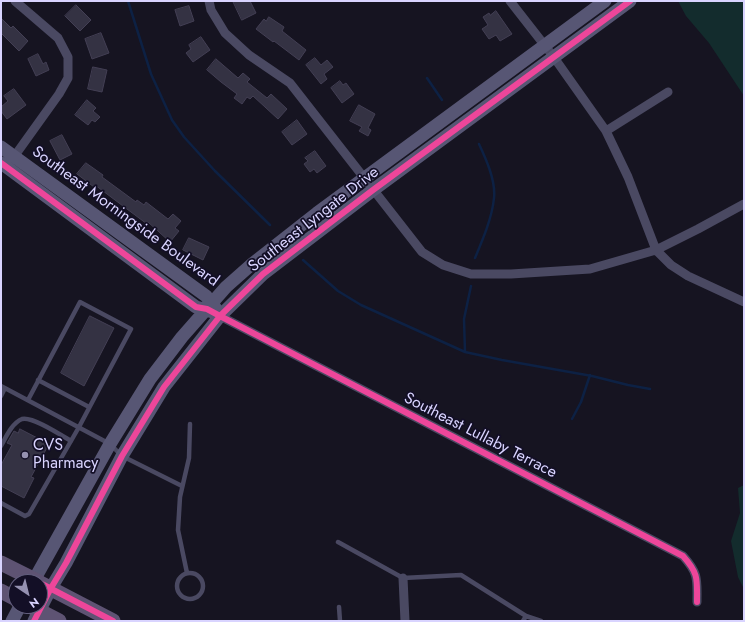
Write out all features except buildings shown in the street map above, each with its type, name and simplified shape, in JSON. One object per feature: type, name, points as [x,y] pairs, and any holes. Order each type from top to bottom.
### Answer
[{"type":"main road","points":[[1,563],[22,574]]},
{"type":"main road","points":[[48,588],[113,621]]},
{"type":"main road","points":[[38,614],[59,621]]},
{"type":"street","points":[[3,165],[14,156],[59,94],[68,78],[68,57],[58,38],[15,1]]},
{"type":"street","points":[[209,1],[211,10],[225,33],[249,55],[290,83],[422,252],[443,265],[471,274],[511,274],[590,269],[656,250],[744,204]]},
{"type":"street","points":[[510,1],[545,45],[606,131],[628,177],[656,250],[671,265],[688,276],[744,302]]},
{"type":"street","name":"Southeast Lyngate Drive","points":[[44,574],[110,444],[150,378],[182,337],[226,287],[252,264],[364,178],[605,1]]},
{"type":"street","name":"Southeast Lyngate Drive","points":[[48,576],[66,563],[122,456],[164,387],[220,316],[263,274],[553,56],[630,1]]},
{"type":"street","points":[[606,131],[668,92]]},
{"type":"street","name":"Southeast Morningside Boulevard","points":[[1,147],[206,296],[210,306],[220,316]]},
{"type":"street","name":"Southeast Morningside Boulevard","points":[[3,165],[196,307],[210,306]]},
{"type":"street","points":[[106,240],[114,229]]},
{"type":"street","name":"Southeast Lullaby Terrace","points":[[220,316],[683,556],[693,567],[697,579],[697,602]]},
{"type":"street","points":[[403,578],[406,621]]},
{"type":"lane","points":[[1,503],[25,516],[29,514],[79,427],[131,329],[80,302],[28,400]]},
{"type":"lane","points":[[38,380],[89,408]]},
{"type":"lane","points":[[1,396],[3,387],[110,444],[122,456],[182,486]]},
{"type":"lane","points":[[1,446],[12,428],[20,420],[24,419],[33,420],[71,440]]},
{"type":"lane","points":[[186,573],[178,530],[180,497],[189,458],[190,424]]},
{"type":"lane","points":[[338,542],[403,578],[461,575],[526,616],[541,621]]},
{"type":"lane","points":[[191,572],[199,576],[203,583],[200,595],[192,599],[183,597],[176,586],[179,578],[186,573],[191,572]]},
{"type":"lane","points":[[339,607],[340,621]]},
{"type":"lane","points":[[522,621],[526,616]]},
{"type":"green space","points":[[678,1],[744,1],[744,96],[709,43],[686,16]]},
{"type":"green space","points":[[744,485],[744,589],[738,577],[731,541],[740,513],[738,488]]},
{"type":"waterway","points":[[128,1],[151,74],[172,120],[184,137],[215,171],[270,225]]},
{"type":"waterway","points":[[427,78],[442,100]]},
{"type":"waterway","points":[[475,258],[489,221],[494,198],[492,177],[479,144]]},
{"type":"waterway","points":[[303,260],[338,291],[361,305],[465,352],[592,376],[650,389]]},
{"type":"waterway","points":[[465,352],[464,319],[471,286]]},
{"type":"waterway","points":[[572,419],[581,402],[590,375]]},
{"type":"cycle path","points":[[34,621],[122,456],[164,387],[220,316],[263,274],[373,190],[630,1]]},
{"type":"cycle path","points":[[1,163],[196,307],[207,309],[683,556],[692,568],[696,577],[697,602]]},
{"type":"cycle path","points":[[48,587],[113,621]]},
{"type":"place","name":"CVS Pharmacy","points":[[25,455]]}]
